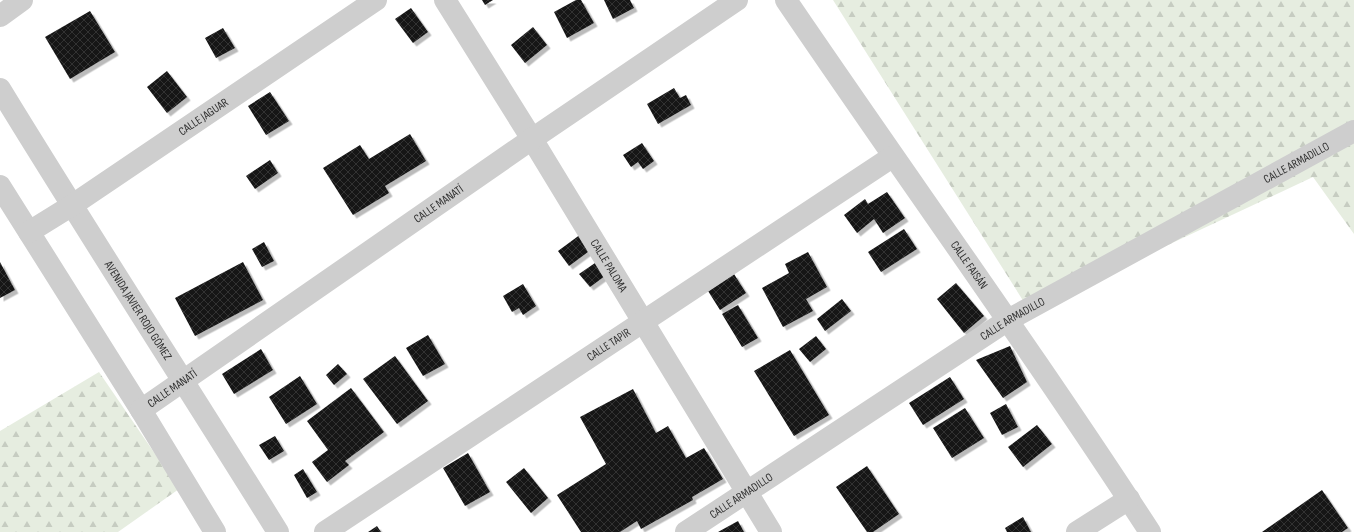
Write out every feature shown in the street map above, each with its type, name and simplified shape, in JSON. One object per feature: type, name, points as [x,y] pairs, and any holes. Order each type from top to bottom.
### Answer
[{"type":"street","points":[[0,16],[22,0]]},
{"type":"street","name":"CALLE JAGUAR","points":[[29,232],[72,206],[376,0]]},
{"type":"street","name":"CALLE PALOMA","points":[[444,0],[532,139],[772,532]]},
{"type":"street","name":"CALLE MANATÍ","points":[[141,410],[532,139],[737,0]]},
{"type":"street","name":"CALLE FAISÁN","points":[[786,0],[892,157],[1008,320],[1150,532]]},
{"type":"street","name":"AVENIDA JAVIER ROJO GÓMEZ","points":[[0,89],[72,206],[278,532]]},
{"type":"street","name":"CALLE ARMADILLO","points":[[686,532],[746,491],[1008,320],[1354,132]]},
{"type":"street","name":"CALLE TAPIR","points":[[325,532],[892,157]]},
{"type":"street","points":[[0,186],[141,410],[215,532]]},
{"type":"street","points":[[1078,532],[1129,499]]},
{"type":"green space","points":[[833,0],[1354,0],[1354,234],[1313,177],[1029,310]]},
{"type":"green space","points":[[99,372],[179,489],[118,532],[0,532],[0,431]]},
{"type":"building","points":[[482,0],[493,0],[485,5]]},
{"type":"building","points":[[576,0],[581,0],[594,23],[567,38],[554,12]]},
{"type":"building","points":[[604,0],[630,0],[634,8],[613,19]]},
{"type":"building","points":[[411,8],[428,32],[413,43],[395,19]]},
{"type":"building","points":[[90,11],[115,52],[70,79],[45,37]]},
{"type":"building","points":[[533,27],[547,45],[525,63],[511,45]]},
{"type":"building","points":[[223,28],[235,48],[216,58],[205,38]]},
{"type":"building","points":[[167,71],[187,97],[167,113],[147,87]]},
{"type":"building","points":[[674,88],[680,98],[686,95],[691,105],[658,124],[647,104]]},
{"type":"building","points":[[270,92],[289,121],[266,135],[248,106]]},
{"type":"building","points":[[410,134],[426,161],[385,186],[389,193],[353,215],[323,168],[360,145],[369,159]]},
{"type":"building","points":[[642,143],[654,161],[643,169],[638,162],[631,167],[623,155]]},
{"type":"building","points":[[270,160],[278,173],[255,189],[246,176]]},
{"type":"building","points":[[887,192],[905,218],[883,233],[874,219],[857,233],[844,215],[865,199],[868,204]]},
{"type":"building","points":[[904,229],[917,249],[881,272],[868,252]]},
{"type":"building","points":[[581,234],[592,249],[569,266],[558,251]]},
{"type":"building","points":[[264,242],[274,261],[262,267],[252,249]]},
{"type":"building","points":[[808,252],[827,287],[806,299],[813,311],[783,327],[762,288],[789,273],[785,264]]},
{"type":"building","points":[[0,262],[15,290],[0,298]]},
{"type":"building","points":[[243,262],[263,300],[195,336],[175,298]]},
{"type":"building","points":[[595,263],[605,276],[590,287],[579,274]]},
{"type":"building","points":[[734,274],[746,293],[720,310],[708,291]]},
{"type":"building","points":[[956,283],[984,316],[964,333],[937,299]]},
{"type":"building","points":[[523,284],[536,306],[523,315],[519,308],[512,312],[503,296]]},
{"type":"building","points":[[842,299],[851,311],[825,331],[817,319]]},
{"type":"building","points":[[738,305],[758,338],[742,347],[722,314]]},
{"type":"building","points":[[428,335],[445,364],[423,376],[406,348]]},
{"type":"building","points":[[816,336],[826,349],[810,362],[799,349]]},
{"type":"building","points":[[1010,346],[1027,382],[1003,398],[976,360]]},
{"type":"building","points":[[261,349],[273,370],[234,394],[222,374]]},
{"type":"building","points":[[790,350],[829,415],[794,436],[754,371]]},
{"type":"building","points":[[395,356],[428,401],[397,424],[363,379]]},
{"type":"building","points":[[338,364],[347,374],[334,385],[326,375]]},
{"type":"building","points":[[300,376],[317,404],[286,424],[269,397]]},
{"type":"building","points":[[950,377],[964,399],[923,425],[909,403]]},
{"type":"building","points":[[351,388],[384,432],[345,461],[349,465],[327,482],[312,462],[328,450],[307,421]]},
{"type":"building","points":[[633,389],[656,433],[668,426],[686,458],[704,448],[723,479],[692,497],[693,500],[641,529],[637,521],[620,532],[581,532],[557,495],[606,464],[580,417]]},
{"type":"building","points":[[1006,404],[1018,427],[1002,435],[990,413]]},
{"type":"building","points":[[965,408],[984,438],[952,458],[933,428]]},
{"type":"building","points":[[1037,425],[1052,444],[1023,467],[1008,447]]},
{"type":"building","points":[[275,436],[284,451],[269,460],[259,445]]},
{"type":"building","points":[[468,453],[490,492],[465,506],[443,468]]},
{"type":"building","points":[[867,466],[899,514],[873,532],[867,532],[836,487]]},
{"type":"building","points":[[524,468],[548,498],[531,513],[506,482]]},
{"type":"building","points":[[303,469],[317,492],[307,498],[294,475]]},
{"type":"building","points":[[1322,490],[1348,528],[1342,532],[1262,532]]},
{"type":"building","points":[[1023,517],[1031,532],[1007,532],[1005,528]]},
{"type":"building","points":[[738,521],[744,532],[718,532]]},
{"type":"building","points":[[377,526],[381,532],[368,532]]}]
